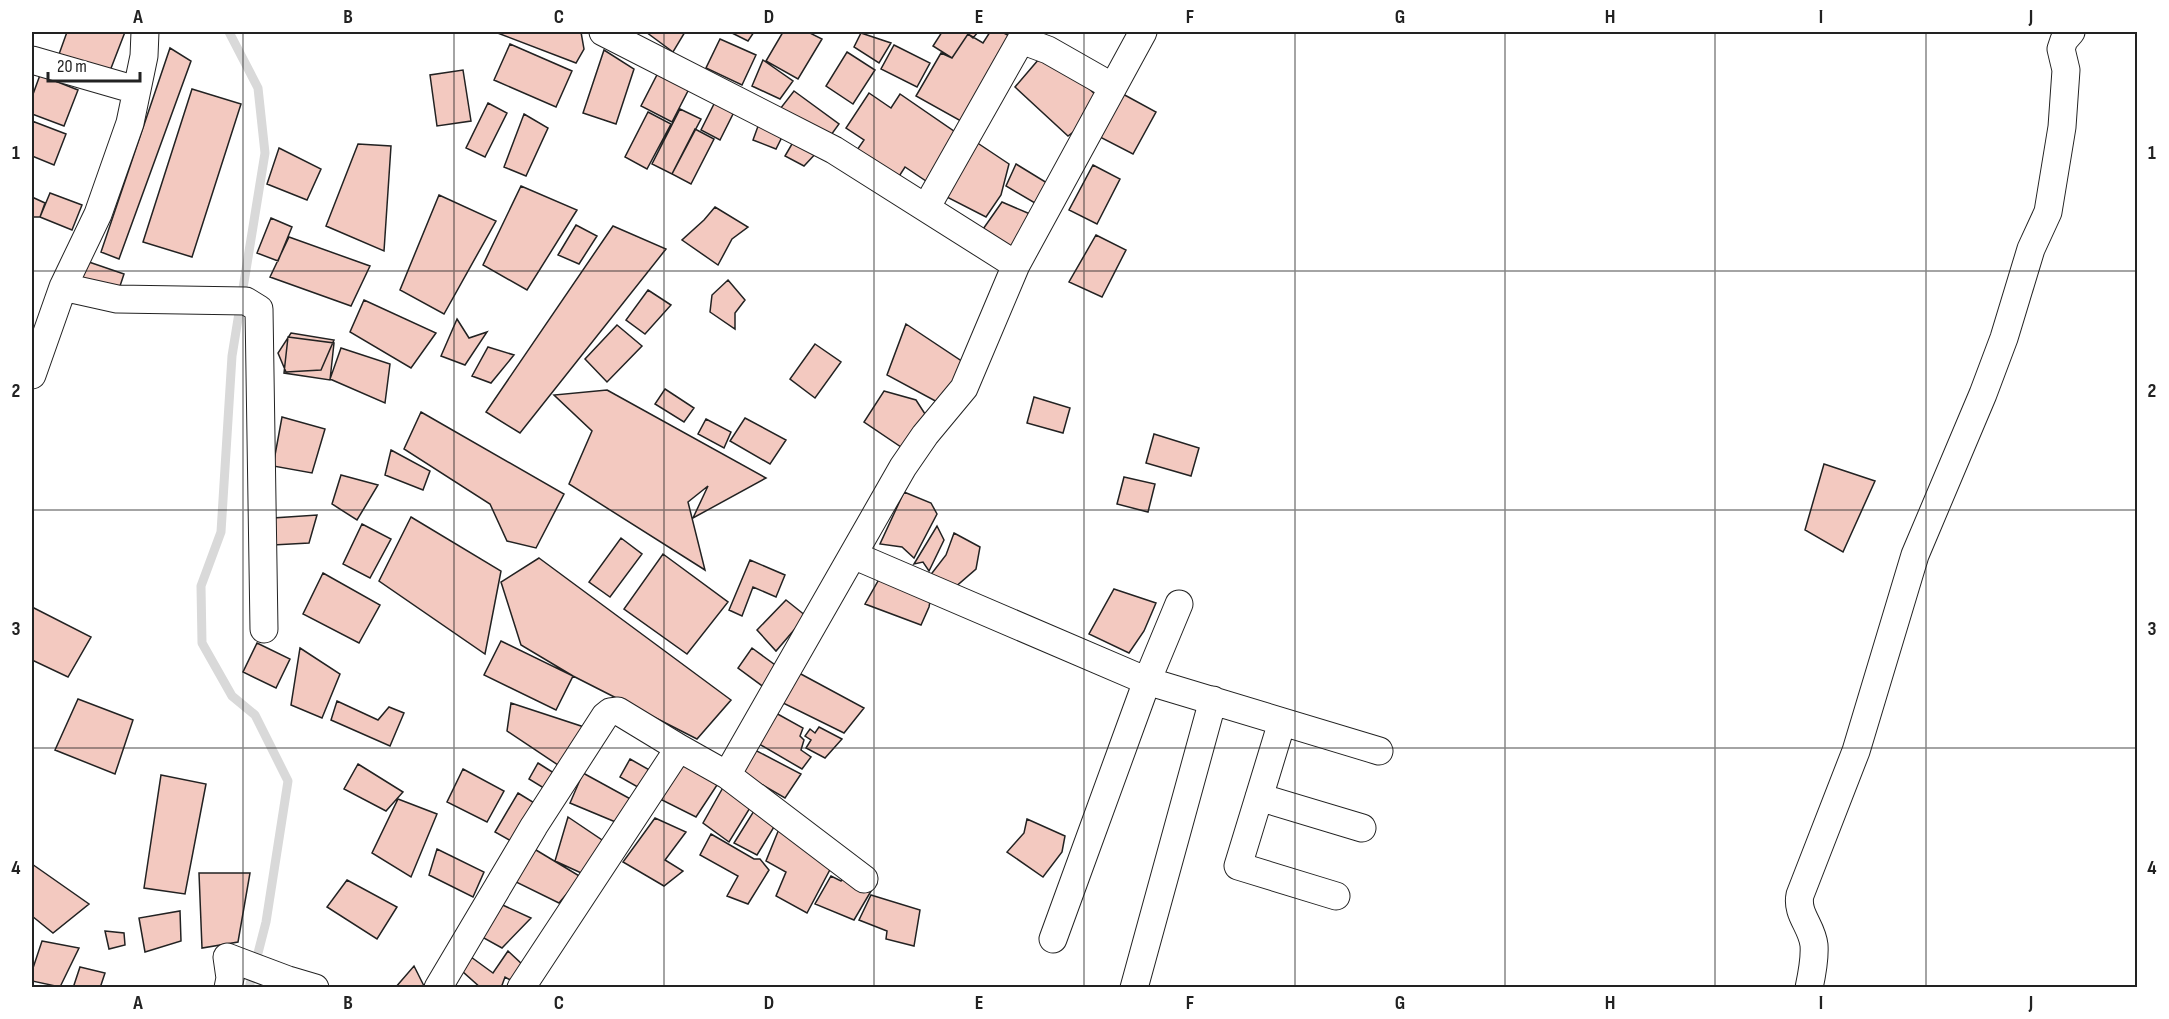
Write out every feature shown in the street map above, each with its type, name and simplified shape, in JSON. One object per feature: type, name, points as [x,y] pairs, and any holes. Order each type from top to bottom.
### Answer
[{"type":"street","points":[[32,375],[63,287],[98,214],[130,123],[144,56],[145,32]]},
{"type":"street","points":[[603,32],[834,150],[1016,265]]},
{"type":"street","points":[[727,775],[903,467],[925,435],[964,388],[1016,265],[1143,32]]},
{"type":"street","points":[[1809,987],[1814,946],[1810,929],[1798,904],[1800,895],[1856,751],[1915,555],[1983,394],[2004,338],[2028,260],[2048,212],[2062,127],[2066,70],[2061,49],[2064,40],[2071,32]]},
{"type":"street","points":[[926,208],[1020,40],[1048,50],[1113,87]]},
{"type":"street","points":[[32,60],[136,90]]},
{"type":"street","points":[[63,287],[117,298],[234,301],[259,309],[261,314],[264,629]]},
{"type":"street","points":[[853,555],[1147,681],[1379,751]]},
{"type":"street","points":[[1053,939],[1147,681],[1179,604]]},
{"type":"street","points":[[1134,987],[1213,700]]},
{"type":"street","points":[[438,987],[534,826],[605,716],[610,712],[618,711],[727,775],[864,879]]},
{"type":"street","points":[[1282,722],[1238,866],[1336,896]]},
{"type":"street","points":[[521,987],[679,748]]},
{"type":"street","points":[[1259,798],[1362,828]]},
{"type":"street","points":[[228,987],[230,978],[227,957],[288,980],[315,987]]},
{"type":"building","points":[[67,32],[125,32],[108,76],[58,57]]},
{"type":"building","points":[[495,32],[581,32],[584,49],[576,63]]},
{"type":"building","points":[[646,32],[685,32],[673,52]]},
{"type":"building","points":[[730,32],[754,32],[748,41]]},
{"type":"building","points":[[783,32],[808,32],[822,39],[798,79],[766,61]]},
{"type":"building","points":[[942,32],[978,32],[973,38],[968,34],[952,58],[933,46]]},
{"type":"building","points":[[990,32],[1002,32],[1017,40],[968,125],[916,96],[941,53],[952,58],[968,34],[983,43]]},
{"type":"building","points":[[861,33],[891,43],[879,63],[854,47]]},
{"type":"building","points":[[720,39],[756,55],[742,85],[706,68]]},
{"type":"building","points":[[510,44],[572,71],[556,107],[494,80]]},
{"type":"building","points":[[894,45],[930,63],[917,87],[881,69]]},
{"type":"building","points":[[170,48],[191,61],[119,259],[101,252]]},
{"type":"building","points":[[604,50],[634,69],[616,124],[583,113]]},
{"type":"building","points":[[847,52],[875,70],[853,104],[826,86]]},
{"type":"building","points":[[1045,52],[1053,55],[1099,98],[1089,120],[1068,136],[1015,87]]},
{"type":"building","points":[[763,60],[793,81],[780,99],[752,86]]},
{"type":"building","points":[[661,67],[692,83],[672,122],[641,106]]},
{"type":"building","points":[[463,70],[471,121],[437,126],[430,75]]},
{"type":"building","points":[[40,75],[78,90],[64,126],[32,114],[32,97]]},
{"type":"building","points":[[192,89],[241,104],[192,257],[143,242]]},
{"type":"building","points":[[794,91],[839,124],[826,142],[780,109]]},
{"type":"building","points":[[869,93],[891,108],[900,94],[961,136],[929,183],[905,167],[898,178],[857,150],[864,140],[846,128]]},
{"type":"building","points":[[1121,93],[1156,112],[1133,154],[1098,136]]},
{"type":"building","points":[[719,94],[738,104],[720,140],[701,130]]},
{"type":"building","points":[[488,103],[507,113],[485,157],[466,148]]},
{"type":"building","points":[[680,109],[701,119],[672,174],[652,164]]},
{"type":"building","points":[[648,112],[671,124],[647,169],[625,157]]},
{"type":"building","points":[[524,114],[548,128],[526,176],[504,167]]},
{"type":"building","points":[[761,118],[786,129],[776,149],[753,140]]},
{"type":"building","points":[[32,121],[66,134],[54,165],[32,156]]},
{"type":"building","points":[[695,129],[714,139],[691,184],[672,174]]},
{"type":"building","points":[[796,137],[819,150],[804,166],[785,156]]},
{"type":"building","points":[[970,138],[1009,164],[1001,195],[986,217],[939,193]]},
{"type":"building","points":[[358,144],[391,146],[384,251],[326,226]]},
{"type":"building","points":[[279,148],[321,169],[307,200],[267,184]]},
{"type":"building","points":[[1016,164],[1052,186],[1040,206],[1006,186]]},
{"type":"building","points":[[1093,165],[1120,179],[1097,224],[1069,210]]},
{"type":"building","points":[[521,186],[577,210],[527,290],[483,265]]},
{"type":"building","points":[[50,193],[82,205],[72,230],[40,217]]},
{"type":"building","points":[[439,195],[496,221],[444,314],[400,290]]},
{"type":"building","points":[[32,197],[45,203],[40,217],[32,217]]},
{"type":"building","points":[[1002,202],[1030,214],[1015,249],[981,232]]},
{"type":"building","points":[[715,207],[748,227],[732,239],[718,265],[682,240]]},
{"type":"building","points":[[271,218],[292,227],[278,261],[257,253]]},
{"type":"building","points":[[576,225],[597,236],[579,264],[558,255]]},
{"type":"building","points":[[613,226],[666,249],[520,433],[486,412]]},
{"type":"building","points":[[1096,235],[1126,250],[1102,297],[1069,282]]},
{"type":"building","points":[[289,237],[370,266],[351,306],[270,277]]},
{"type":"building","points":[[86,261],[124,274],[117,295],[78,282]]},
{"type":"building","points":[[728,280],[745,300],[735,313],[735,329],[710,312],[712,295]]},
{"type":"building","points":[[648,290],[671,305],[645,334],[626,320]]},
{"type":"building","points":[[364,300],[436,333],[411,368],[350,332]]},
{"type":"building","points":[[457,319],[469,338],[487,332],[465,365],[441,356]]},
{"type":"building","points":[[906,324],[969,366],[941,404],[887,375]]},
{"type":"building","points":[[617,325],[642,346],[607,382],[585,359]]},
{"type":"building","points":[[291,333],[334,340],[321,370],[286,372],[278,353]]},
{"type":"building","points":[[288,337],[334,343],[330,380],[284,373]]},
{"type":"building","points":[[815,344],[841,362],[815,398],[790,379]]},
{"type":"building","points":[[488,347],[514,355],[491,383],[472,376]]},
{"type":"building","points":[[341,348],[390,364],[385,403],[330,379]]},
{"type":"building","points":[[665,389],[694,408],[684,422],[655,404]]},
{"type":"building","points":[[607,390],[766,478],[693,518],[708,486],[688,502],[705,570],[569,484],[592,431],[554,395]]},
{"type":"building","points":[[884,391],[916,400],[927,417],[904,449],[864,422]]},
{"type":"building","points":[[1034,397],[1070,408],[1063,433],[1027,423]]},
{"type":"building","points":[[421,412],[564,494],[536,548],[507,541],[490,504],[404,449]]},
{"type":"building","points":[[282,417],[325,429],[312,473],[273,466]]},
{"type":"building","points":[[745,418],[786,440],[770,464],[730,441]]},
{"type":"building","points":[[706,419],[731,432],[724,448],[698,434]]},
{"type":"building","points":[[1154,434],[1199,448],[1191,476],[1146,463]]},
{"type":"building","points":[[391,450],[430,471],[423,490],[385,475]]},
{"type":"building","points":[[1824,464],[1875,481],[1843,552],[1805,530]]},
{"type":"building","points":[[341,475],[378,485],[357,520],[332,504]]},
{"type":"building","points":[[1124,477],[1155,484],[1148,512],[1117,504]]},
{"type":"building","points":[[904,492],[931,503],[937,514],[914,558],[902,547],[880,544]]},
{"type":"building","points":[[317,515],[309,543],[273,545],[273,518]]},
{"type":"building","points":[[411,517],[501,571],[485,654],[379,581]]},
{"type":"building","points":[[362,524],[391,539],[370,578],[343,564]]},
{"type":"building","points":[[937,526],[944,540],[929,571],[923,562],[914,564]]},
{"type":"building","points":[[954,533],[980,547],[976,569],[954,588],[929,577],[946,555]]},
{"type":"building","points":[[621,538],[642,554],[610,597],[589,582]]},
{"type":"building","points":[[663,554],[728,602],[687,654],[624,609]]},
{"type":"building","points":[[539,558],[731,700],[697,739],[573,676],[521,645],[501,582]]},
{"type":"building","points":[[750,560],[785,575],[776,597],[753,587],[742,616],[729,610]]},
{"type":"building","points":[[323,573],[380,605],[359,643],[303,614]]},
{"type":"building","points":[[882,574],[931,596],[921,625],[865,604]]},
{"type":"building","points":[[1114,589],[1156,603],[1144,631],[1129,653],[1089,634]]},
{"type":"building","points":[[786,600],[806,616],[776,651],[757,630]]},
{"type":"building","points":[[32,607],[91,637],[68,677],[32,660]]},
{"type":"building","points":[[501,641],[573,676],[556,710],[484,675]]},
{"type":"building","points":[[257,643],[290,659],[276,688],[243,672]]},
{"type":"building","points":[[300,648],[340,674],[322,718],[291,705]]},
{"type":"building","points":[[752,648],[782,670],[769,691],[738,668]]},
{"type":"building","points":[[799,673],[864,708],[844,733],[779,701]]},
{"type":"building","points":[[78,699],[133,720],[115,774],[55,750]]},
{"type":"building","points":[[337,701],[378,720],[389,707],[404,713],[390,746],[331,720]]},
{"type":"building","points":[[511,703],[587,728],[558,765],[507,731]]},
{"type":"building","points":[[774,712],[803,728],[800,736],[804,740],[801,750],[811,757],[802,769],[754,741]]},
{"type":"building","points":[[819,727],[842,739],[825,758],[806,748],[811,740],[805,736],[810,729],[815,733]]},
{"type":"building","points":[[753,749],[801,774],[785,798],[737,770]]},
{"type":"building","points":[[630,759],[653,772],[643,790],[620,777]]},
{"type":"building","points":[[683,759],[721,779],[696,817],[658,798]]},
{"type":"building","points":[[538,763],[557,775],[547,790],[529,779]]},
{"type":"building","points":[[358,764],[403,792],[386,811],[344,789]]},
{"type":"building","points":[[463,769],[504,791],[487,822],[447,802]]},
{"type":"building","points":[[583,773],[636,802],[618,823],[570,803]]},
{"type":"building","points":[[161,775],[206,784],[185,894],[144,888]]},
{"type":"building","points":[[725,784],[753,803],[729,842],[703,823]]},
{"type":"building","points":[[518,793],[536,804],[513,842],[495,832]]},
{"type":"building","points":[[398,799],[437,814],[411,877],[372,853]]},
{"type":"building","points":[[757,806],[777,822],[757,855],[734,843]]},
{"type":"building","points":[[568,817],[608,844],[590,877],[555,861]]},
{"type":"building","points":[[655,818],[686,832],[665,860],[683,871],[664,886],[623,862]]},
{"type":"building","points":[[1027,819],[1065,836],[1062,852],[1043,877],[1007,852],[1024,833]]},
{"type":"building","points":[[779,829],[834,862],[807,913],[776,896],[786,872],[766,861]]},
{"type":"building","points":[[711,834],[754,859],[760,859],[769,870],[748,904],[727,896],[738,876],[700,855]]},
{"type":"building","points":[[531,847],[581,877],[559,903],[516,882]]},
{"type":"building","points":[[437,849],[484,872],[473,897],[429,875]]},
{"type":"building","points":[[32,864],[89,904],[53,933],[32,916]]},
{"type":"building","points":[[199,873],[250,873],[238,942],[202,948]]},
{"type":"building","points":[[846,873],[874,886],[854,920],[815,904],[831,876],[841,881]]},
{"type":"building","points":[[347,880],[397,907],[377,939],[327,907]]},
{"type":"building","points":[[871,895],[920,910],[914,946],[886,939],[887,931],[859,920]]},
{"type":"building","points":[[496,902],[531,918],[502,948],[482,937]]},
{"type":"building","points":[[180,911],[181,941],[145,952],[139,918]]},
{"type":"building","points":[[105,931],[124,933],[125,945],[109,949]]},
{"type":"building","points":[[42,941],[79,948],[60,987],[32,981],[32,971]]},
{"type":"building","points":[[508,951],[524,966],[514,982],[505,977],[501,988],[481,988],[462,971],[471,957],[493,973]]},
{"type":"building","points":[[414,966],[425,988],[395,988]]},
{"type":"building","points":[[80,967],[105,973],[100,988],[73,988]]},
{"type":"waterway","points":[[229,32],[258,88],[265,153],[232,356],[221,532],[201,586],[202,643],[232,696],[255,715],[288,781],[266,922],[249,988]]}]
